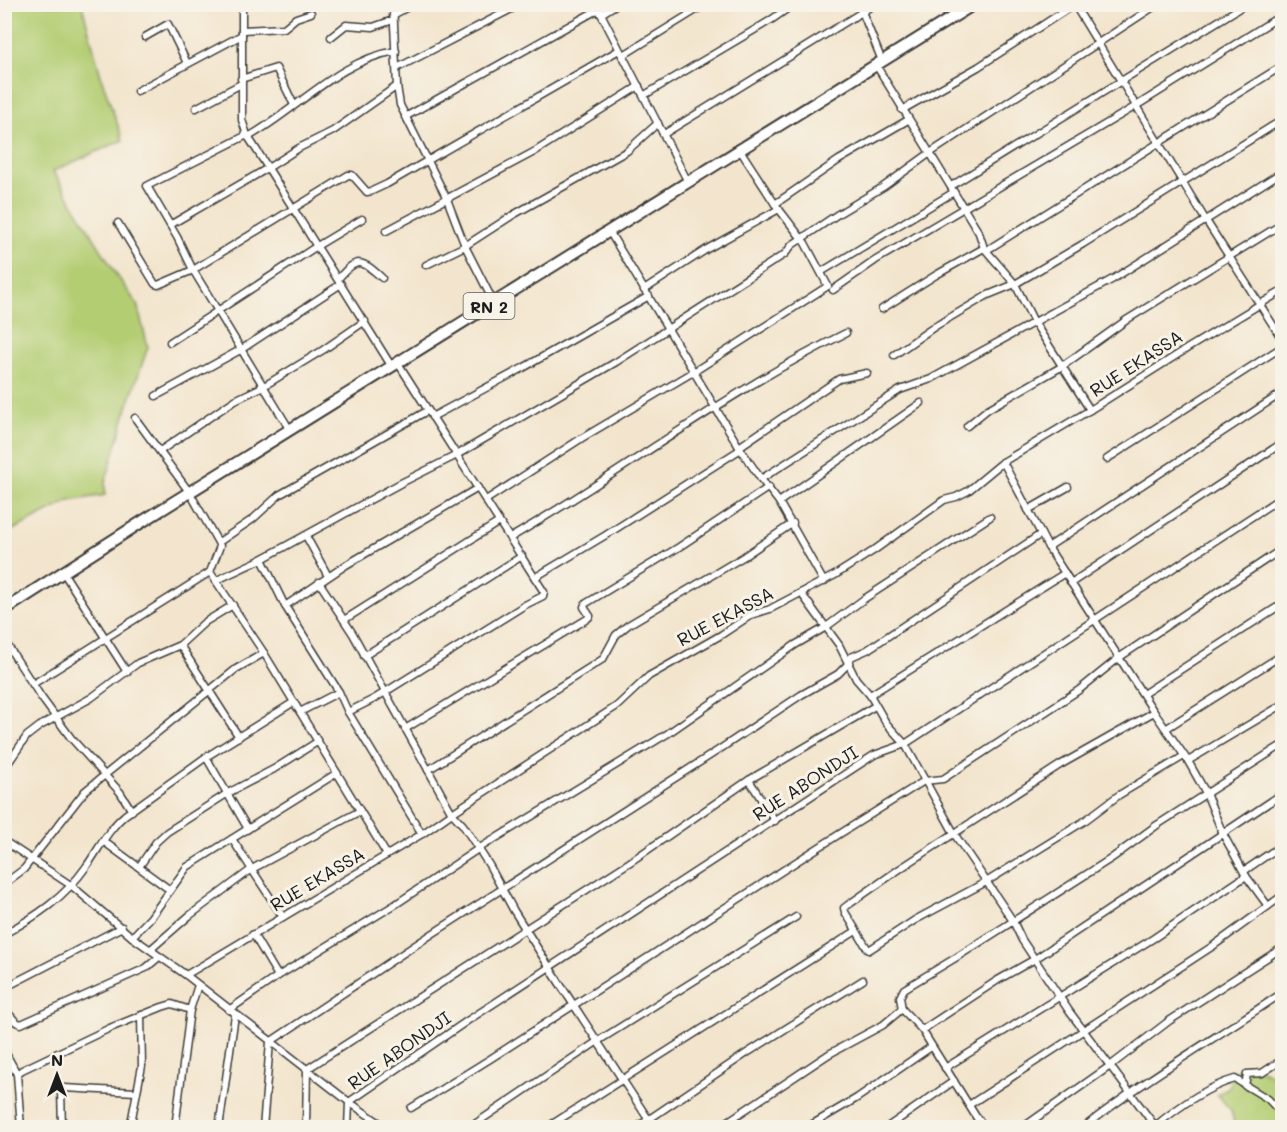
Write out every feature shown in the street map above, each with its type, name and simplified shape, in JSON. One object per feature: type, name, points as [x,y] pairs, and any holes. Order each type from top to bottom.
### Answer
[{"type":"highway","name":"RN 2","points":[[4,610],[974,4]]},
{"type":"street","points":[[242,4],[241,111],[243,127],[365,321],[432,417],[544,592],[543,596],[348,712]]},
{"type":"street","points":[[393,4],[400,105],[447,200],[465,246],[495,303]]},
{"type":"street","points":[[331,37],[346,25],[373,27],[393,18],[413,4]]},
{"type":"street","points":[[397,68],[521,4]]},
{"type":"street","points":[[405,117],[599,9],[617,4]]},
{"type":"street","points":[[118,223],[156,285],[193,270],[348,175],[352,175],[365,191],[372,191],[706,4]]},
{"type":"street","points":[[643,96],[771,21],[794,4]]},
{"type":"street","points":[[859,4],[879,63],[908,120],[979,233],[986,249],[1015,284],[1061,367],[1090,410]]},
{"type":"street","points":[[664,134],[875,4]]},
{"type":"street","points":[[217,580],[262,560],[401,483],[455,456],[616,362],[785,254],[792,245],[858,200],[883,187],[930,153],[1158,4]]},
{"type":"street","points":[[821,272],[1246,4]]},
{"type":"street","points":[[903,111],[978,67],[1074,5],[1205,219],[1282,339]]},
{"type":"street","points":[[599,9],[688,182]]},
{"type":"street","points":[[137,91],[242,32],[284,28],[298,17],[311,13]]},
{"type":"street","points":[[833,290],[876,260],[1136,106],[1282,15]]},
{"type":"street","points":[[145,37],[168,24],[187,63]]},
{"type":"street","points":[[290,430],[193,270],[148,188],[148,184],[273,123],[294,105],[357,64],[378,55],[396,51]]},
{"type":"street","points":[[882,309],[936,274],[986,249],[1159,144],[1282,66]]},
{"type":"street","points":[[196,108],[241,82],[276,68],[294,105]]},
{"type":"street","points":[[170,225],[299,148],[333,131],[358,111],[397,86]]},
{"type":"street","points":[[386,231],[534,152],[639,86]]},
{"type":"street","points":[[432,417],[523,368],[646,293],[707,249],[777,207],[839,160],[908,120]]},
{"type":"street","points":[[894,355],[934,327],[988,295],[1015,284],[1083,244],[1282,120]]},
{"type":"street","points":[[426,266],[465,246],[513,215],[627,151],[658,123]]},
{"type":"street","points":[[486,500],[828,286],[801,239],[740,150]]},
{"type":"street","points":[[760,479],[900,390],[931,378],[1113,279],[1282,172]]},
{"type":"street","points":[[170,342],[362,219]]},
{"type":"street","points":[[967,426],[988,409],[1061,367],[1128,320],[1282,224]]},
{"type":"street","points":[[609,231],[740,448],[793,523],[824,582]]},
{"type":"street","points":[[156,396],[242,349],[340,282],[351,264],[358,263],[368,266],[382,278]]},
{"type":"street","name":"RUE EKASSA","points":[[186,975],[422,834],[617,706],[649,676],[751,615],[770,609],[824,582],[873,551],[947,498],[956,497],[968,491],[1003,462],[1282,291]]},
{"type":"street","points":[[160,451],[235,400],[264,386],[365,321]]},
{"type":"street","points":[[510,538],[568,504],[715,407],[846,333]]},
{"type":"street","points":[[1107,459],[1282,347]]},
{"type":"street","points":[[535,578],[740,448],[839,379],[867,373]]},
{"type":"street","points":[[1048,547],[1282,393]]},
{"type":"street","points":[[779,502],[921,403]]},
{"type":"street","points":[[219,542],[253,519],[279,495],[427,411]]},
{"type":"street","points":[[33,684],[210,572],[220,548],[219,542],[190,493],[135,418]]},
{"type":"street","points":[[1071,583],[1282,443]]},
{"type":"street","points":[[1003,462],[1048,547],[1186,759],[1206,793],[1222,834],[1245,874],[1268,906]]},
{"type":"street","points":[[405,729],[587,619],[590,616],[584,607],[585,604],[679,547],[769,487]]},
{"type":"street","points":[[1028,510],[1068,487]]},
{"type":"street","points":[[285,606],[328,576],[478,488]]},
{"type":"street","name":"RUE ABONDJI","points":[[349,1102],[466,1021],[874,756],[905,744],[1282,497]]},
{"type":"street","points":[[229,1010],[278,976],[396,904],[478,849],[667,734],[795,645],[826,627],[864,599],[990,517]]},
{"type":"street","points":[[344,620],[499,522]]},
{"type":"street","points":[[428,770],[603,659],[616,635],[628,625],[743,557],[793,523]]},
{"type":"street","points":[[270,1042],[801,695],[838,674],[849,663],[851,657],[867,651],[1041,534]]},
{"type":"street","points":[[306,536],[328,576]]},
{"type":"street","points":[[411,1108],[924,781],[943,778],[1079,690],[1120,657],[1282,549]]},
{"type":"street","points":[[364,656],[522,556]]},
{"type":"street","points":[[262,560],[285,606],[339,692],[348,712],[422,834]]},
{"type":"street","points":[[63,572],[127,672]]},
{"type":"street","points":[[210,572],[264,653],[387,855]]},
{"type":"street","points":[[870,696],[1065,573]]},
{"type":"street","points":[[319,582],[385,691],[452,813],[478,849],[550,967],[654,1128]]},
{"type":"street","points":[[801,592],[826,627],[849,663],[856,679],[870,696],[886,723],[905,744],[955,835],[1013,921],[1060,997],[1154,1127],[1181,1106],[1221,1083],[1235,1079],[1268,1098],[1282,1114]]},
{"type":"street","points":[[1143,694],[1282,604]]},
{"type":"street","points":[[4,769],[27,736],[55,716],[91,698],[138,663],[180,645],[205,622],[233,605]]},
{"type":"street","points":[[4,640],[71,738],[120,792],[132,811]]},
{"type":"street","points":[[180,645],[239,737]]},
{"type":"street","points":[[4,884],[24,869],[75,802],[104,775],[236,669],[264,653]]},
{"type":"street","points":[[1167,728],[1282,655]]},
{"type":"street","points":[[300,712],[339,692]]},
{"type":"street","points":[[4,934],[38,915],[72,886],[115,823],[206,758],[294,702]]},
{"type":"street","points":[[1154,712],[1060,765],[901,868],[844,908],[869,950],[915,920],[986,882],[1083,822],[1119,795],[1282,705]]},
{"type":"street","points":[[308,1069],[630,862],[749,780],[875,706]]},
{"type":"street","points":[[139,867],[160,837],[228,793],[317,742]]},
{"type":"street","points":[[970,1128],[981,1124],[922,1030],[902,1009],[900,997],[904,989],[1013,921],[1282,745]]},
{"type":"street","points":[[206,758],[248,828]]},
{"type":"street","points":[[132,937],[151,917],[187,867],[337,773]]},
{"type":"street","points":[[749,780],[775,821]]},
{"type":"street","points":[[922,1030],[998,980],[1035,959],[1282,794]]},
{"type":"street","points":[[151,949],[189,916],[252,869],[360,811]]},
{"type":"street","points":[[232,839],[283,917]]},
{"type":"street","points":[[4,841],[72,886],[132,937],[186,975],[349,1102],[387,1128]]},
{"type":"street","points":[[103,841],[170,890]]},
{"type":"street","points":[[945,1068],[1154,938],[1282,845]]},
{"type":"street","points":[[969,1105],[1213,946],[1282,896]]},
{"type":"street","points":[[469,1128],[598,1041],[796,917]]},
{"type":"street","points":[[4,988],[122,927]]},
{"type":"street","points":[[546,1128],[856,931]]},
{"type":"street","points":[[253,934],[278,976]]},
{"type":"street","points":[[1022,1128],[1169,1021],[1282,948]]},
{"type":"street","points":[[4,1014],[8,1012],[16,1022],[21,1024],[146,968],[159,957]]},
{"type":"street","points":[[636,1128],[747,1053],[863,980]]},
{"type":"street","points":[[175,1128],[190,1010],[198,986]]},
{"type":"street","points":[[1083,1128],[1130,1092],[1181,1061],[1282,993]]},
{"type":"street","points":[[17,1074],[141,1015],[172,1004],[190,1010]]},
{"type":"street","points":[[718,1128],[829,1053],[883,1025],[902,1009]]},
{"type":"street","points":[[130,1128],[142,1066],[141,1015]]},
{"type":"street","points":[[219,1128],[235,1015]]},
{"type":"street","points":[[263,1128],[270,1042]]},
{"type":"street","points":[[806,1128],[857,1098],[932,1047]]},
{"type":"street","points":[[4,1050],[17,1074],[21,1128]]},
{"type":"street","points":[[1245,1086],[1247,1074],[1263,1073],[1282,1060]]},
{"type":"street","points":[[4,1065],[13,1064]]},
{"type":"street","points":[[306,1128],[308,1069]]},
{"type":"street","points":[[886,1128],[954,1081]]},
{"type":"street","points":[[62,1128],[60,1097],[61,1090],[64,1088],[136,1092]]},
{"type":"street","points":[[348,1128],[349,1102]]},
{"type":"green space","points":[[5,4],[82,5],[102,80],[123,140],[53,171],[137,304],[148,347],[105,483],[105,495],[69,501],[5,534]]},
{"type":"green space","points":[[1247,1065],[1274,1075],[1282,1074],[1282,1127],[1235,1127],[1231,1110],[1217,1095],[1230,1086],[1232,1073]]}]
